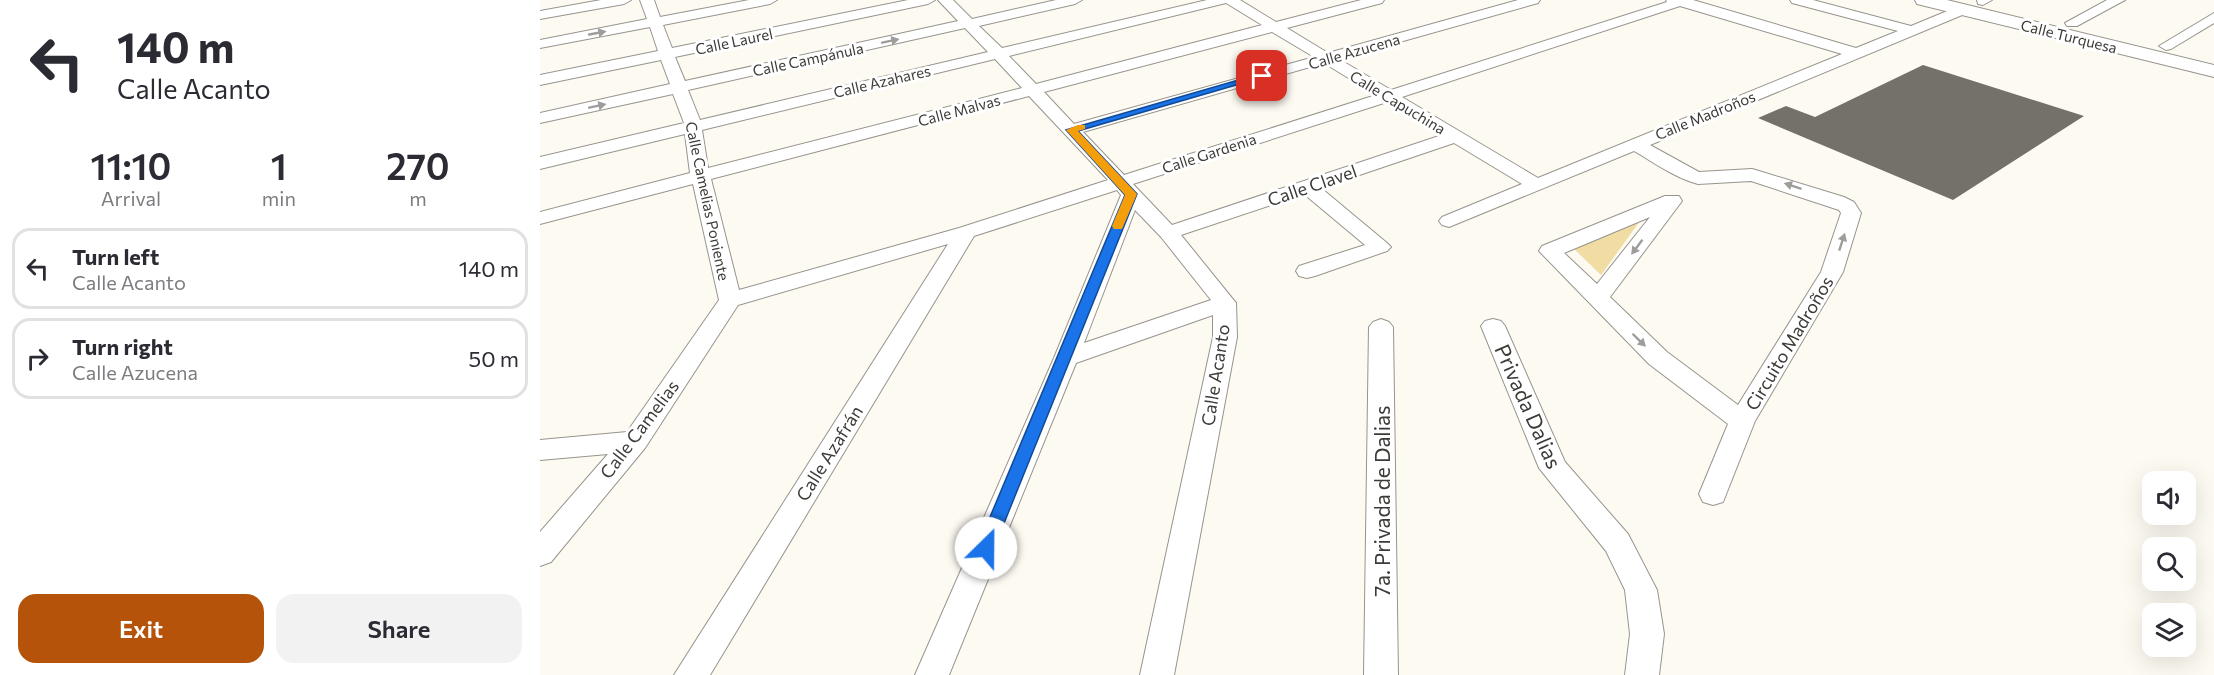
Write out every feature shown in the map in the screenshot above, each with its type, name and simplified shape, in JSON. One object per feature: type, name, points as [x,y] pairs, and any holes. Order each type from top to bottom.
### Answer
[{"type":"main road","name":"Calle Turquesa","points":[[1924,0],[1977,3],[2072,23],[2214,58]]},
{"type":"main road","name":"Calle Turquesa","points":[[1977,3],[2214,71]]},
{"type":"street","points":[[540,15],[624,0]]},
{"type":"street","name":"Calle Camelias Poniente","points":[[647,0],[693,125],[700,175],[730,300]]},
{"type":"street","points":[[540,44],[770,0]]},
{"type":"street","name":"Calle Laurel","points":[[540,80],[928,0]]},
{"type":"street","name":"Calle Acanto","points":[[945,0],[1168,233],[1225,303],[1225,337],[1157,675]]},
{"type":"street","name":"Calle Campánula","points":[[540,118],[1075,0]]},
{"type":"street","name":"Calle Azahares","points":[[540,163],[1224,0]]},
{"type":"street","name":"Calle Capuchina","points":[[1230,0],[1537,185]]},
{"type":"street","name":"Calle Malvas","points":[[540,219],[700,175],[1377,0]]},
{"type":"street","name":"Calle Azucena","points":[[1071,130],[1533,0]]},
{"type":"street","points":[[1797,0],[1910,30]]},
{"type":"street","points":[[2072,23],[2118,0]]},
{"type":"street","points":[[1680,1],[1856,53]]},
{"type":"street","name":"Calle Gardenia","points":[[730,300],[966,231],[1125,188],[1388,96],[1680,1]]},
{"type":"street","name":"Calle Madroños","points":[[1449,221],[1977,3]]},
{"type":"street","points":[[2166,46],[2214,17]]},
{"type":"street","name":"Calle Clavel","points":[[1168,233],[1456,136]]},
{"type":"street","points":[[1596,299],[1678,189],[1626,148]]},
{"type":"street","name":"Circuito Madroños","points":[[1626,148],[1698,178],[1752,175],[1768,178],[1837,201],[1847,206],[1851,213],[1832,272],[1742,421],[1713,494]]},
{"type":"street","points":[[1307,186],[1380,247],[1307,271]]},
{"type":"street","points":[[932,675],[1066,358],[1125,188]]},
{"type":"street","name":"Circuito Madroños","points":[[1672,200],[1550,251],[1658,358],[1742,421]]},
{"type":"street","name":"Calle Azafrán","points":[[691,675],[966,231]]},
{"type":"street","name":"Calle Camelias","points":[[540,553],[635,441],[730,300]]},
{"type":"street","points":[[1066,358],[1225,303]]},
{"type":"street","name":"Privada Dalias","points":[[1493,326],[1553,468],[1617,543],[1641,590],[1647,634],[1642,675]]},
{"type":"street","name":"7a. Privada de Dalias","points":[[1381,675],[1382,327]]},
{"type":"street","points":[[540,450],[635,441]]},
{"type":"shaded area","points":[[1640,221],[1601,275],[1573,248]]},
{"type":"building","points":[[1923,65],[2084,116],[1953,200],[1758,118],[1786,106],[1815,117]]},
{"type":"slow traffic","points":[[1082,127],[1071,130],[1131,194],[1118,226]]},
{"type":"route","points":[[986,548],[1066,358],[1131,194],[1071,130],[1262,76]]}]
